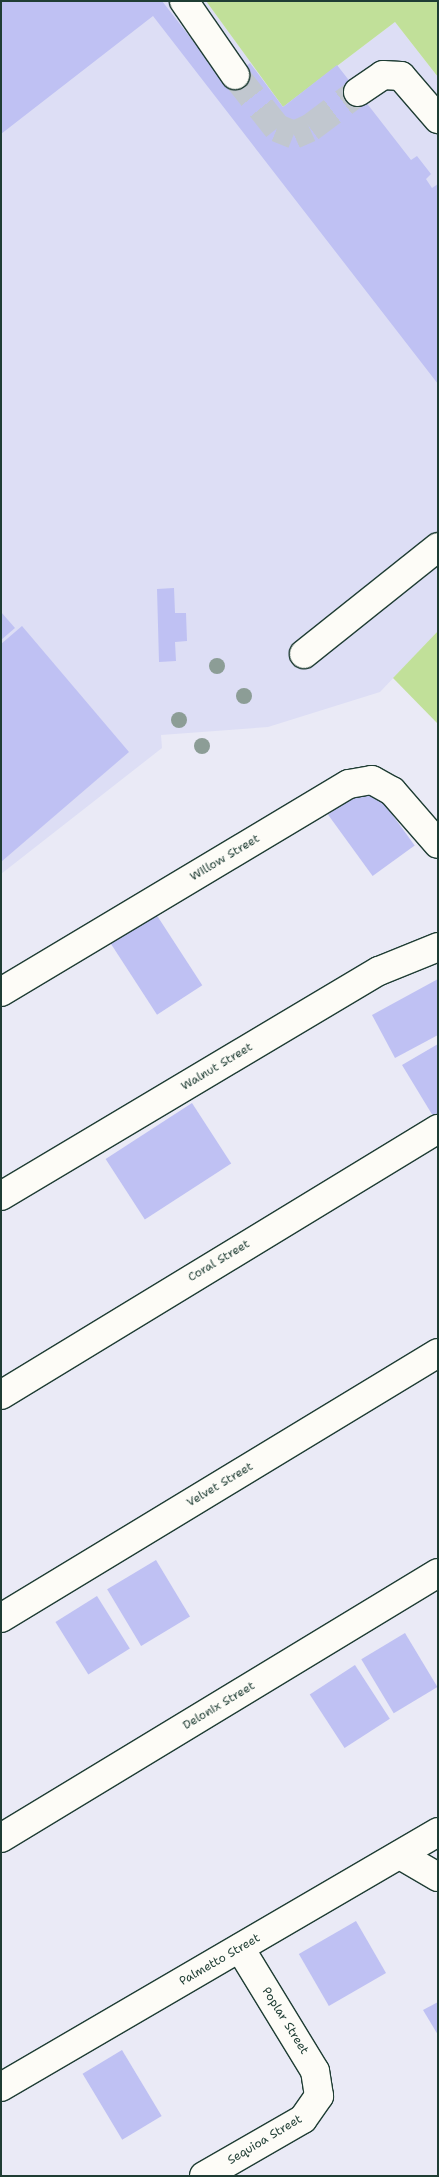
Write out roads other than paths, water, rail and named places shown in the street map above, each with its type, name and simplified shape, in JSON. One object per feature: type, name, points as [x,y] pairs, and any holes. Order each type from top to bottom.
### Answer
[{"type":"street","points":[[184,1],[235,75]]},
{"type":"street","points":[[358,92],[383,75],[401,76],[438,119]]},
{"type":"street","points":[[304,654],[438,546]]},
{"type":"street","name":"Willow Street","points":[[1,992],[349,784],[372,780],[392,790],[438,844]]},
{"type":"street","name":"Walnut Street","points":[[1,1196],[379,971],[438,948]]},
{"type":"street","name":"Coral Street","points":[[1,1395],[438,1129]]},
{"type":"street","name":"Velvet Street","points":[[1,1618],[438,1352]]},
{"type":"street","name":"Delonix Street","points":[[1,1838],[438,1574]]},
{"type":"street","name":"Palmetto Street","points":[[1,2087],[438,1832]]},
{"type":"street","points":[[400,1855],[438,1877]]},
{"type":"street","name":"Poplar Street","points":[[240,1948],[315,2071],[319,2096]]},
{"type":"street","name":"Sequioa Street","points":[[204,2176],[303,2119],[319,2096]]},
{"type":"tunnel","points":[[235,75],[277,128],[294,135],[310,128],[358,92]]}]
